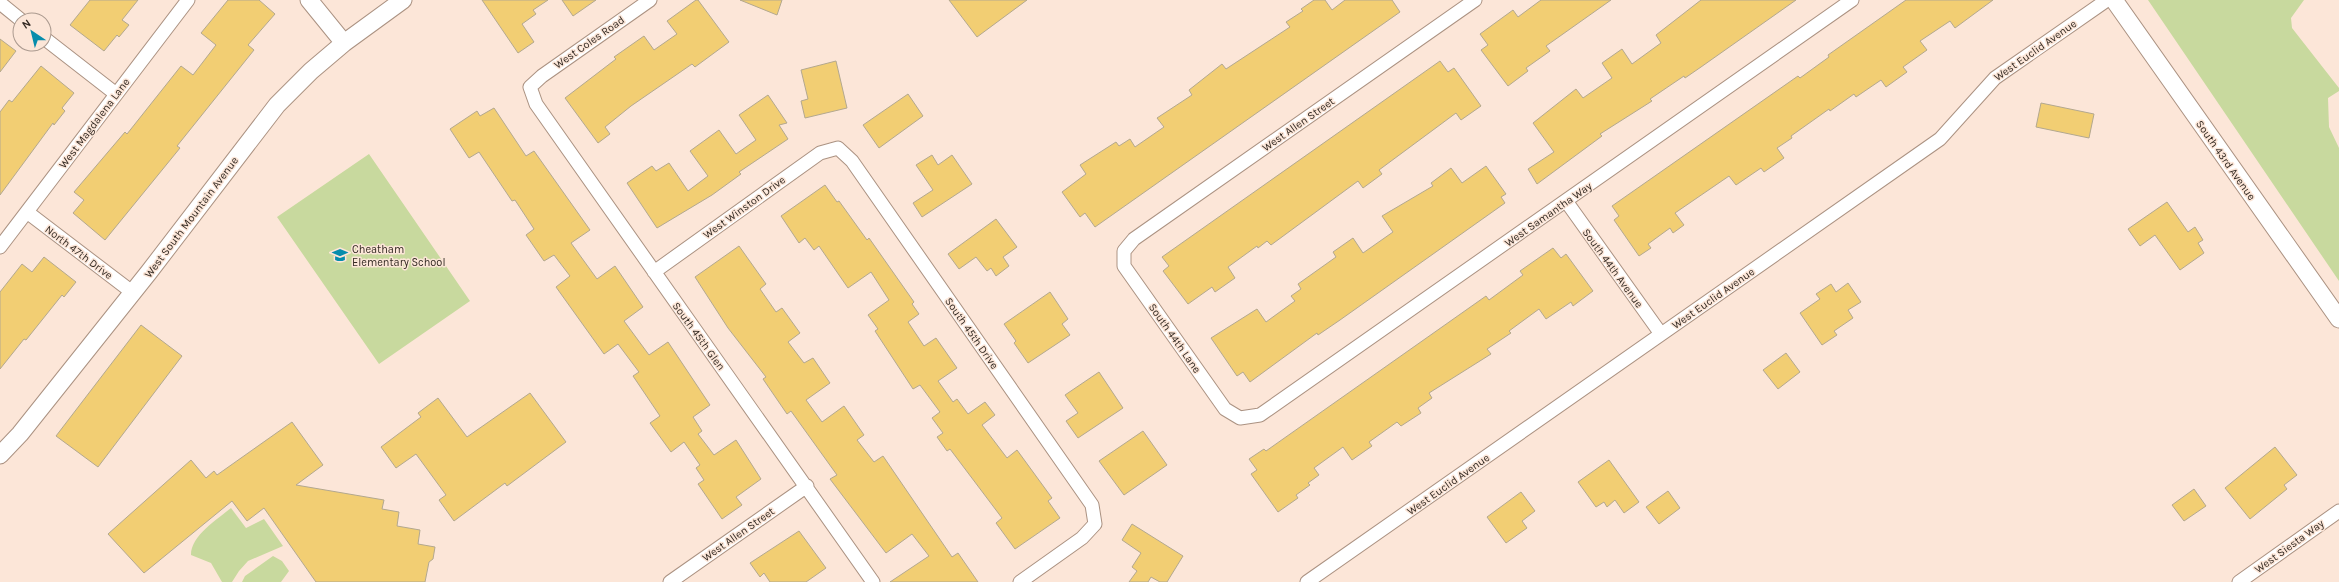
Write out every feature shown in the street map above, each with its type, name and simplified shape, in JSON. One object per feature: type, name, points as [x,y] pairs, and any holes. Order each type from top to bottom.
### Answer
[{"type":"street","name":"West Magdalena Lane","points":[[0,247],[188,0]]},
{"type":"street","points":[[309,0],[344,43]]},
{"type":"street","name":"West South Mountain Avenue","points":[[0,455],[20,434],[277,105],[311,71],[344,43],[403,0]]},
{"type":"street","name":"West Coles Road","points":[[530,87],[542,76],[650,0]]},
{"type":"street","name":"West Allen Street","points":[[1124,251],[1134,239],[1475,0]]},
{"type":"street","name":"West Samantha Way","points":[[1240,418],[1260,415],[1852,0]]},
{"type":"street","name":"West Euclid Avenue","points":[[1315,580],[1661,334],[1940,139],[1995,78],[2107,0]]},
{"type":"street","name":"South 43rd Avenue","points":[[2114,0],[2339,320]]},
{"type":"street","points":[[0,4],[12,13]]},
{"type":"street","points":[[52,44],[116,94]]},
{"type":"street","name":"South 45th Glen","points":[[530,87],[536,104],[807,486],[873,582]]},
{"type":"street","name":"West Winston Drive","points":[[654,272],[820,153],[838,148]]},
{"type":"street","name":"South 45th Drive","points":[[838,148],[852,161],[1092,505],[1095,524],[1082,538],[1020,582]]},
{"type":"street","name":"South 44th Avenue","points":[[1566,201],[1661,334]]},
{"type":"street","name":"North 47th Drive","points":[[27,212],[132,292]]},
{"type":"street","name":"South 44th Lane","points":[[1124,251],[1124,266],[1225,409],[1240,418]]},
{"type":"street","name":"West Allen Street","points":[[670,582],[807,486]]},
{"type":"street","name":"West Siesta Way","points":[[2239,582],[2339,511]]},
{"type":"green space","points":[[2148,0],[2304,0],[2291,18],[2292,28],[2339,88],[2339,91],[2328,98],[2329,127],[2339,148],[2339,281]]},
{"type":"green space","points":[[369,154],[470,301],[379,364],[277,217]]},
{"type":"green space","points":[[231,508],[246,528],[264,519],[283,546],[248,561],[232,582],[222,582],[211,563],[191,555],[195,541],[200,534]]},
{"type":"green space","points":[[273,556],[282,561],[289,571],[281,582],[242,582],[245,576]]},
{"type":"building","points":[[90,0],[138,0],[122,20],[129,25],[119,37],[117,35],[104,51],[70,25]]},
{"type":"building","points":[[228,0],[259,0],[275,14],[248,45],[254,50],[177,146],[180,148],[105,240],[73,213],[84,200],[74,192],[125,132],[127,134],[181,66],[193,75],[216,45],[201,33]]},
{"type":"building","points":[[482,0],[548,0],[533,10],[536,14],[522,24],[534,42],[518,53]]},
{"type":"building","points":[[562,0],[596,0],[573,16]]},
{"type":"building","points":[[698,0],[729,42],[695,67],[692,64],[631,106],[605,127],[610,134],[598,143],[565,98],[616,59],[614,57],[644,36],[654,50],[677,34],[667,21]]},
{"type":"building","points":[[740,0],[782,0],[777,15]]},
{"type":"building","points":[[949,0],[1027,0],[977,37]]},
{"type":"building","points":[[1314,0],[1325,0],[1332,10],[1345,0],[1392,0],[1400,12],[1095,227],[1085,213],[1080,217],[1062,192],[1086,174],[1080,165],[1116,142],[1119,146],[1130,139],[1135,147],[1164,127],[1157,118],[1192,95],[1189,90],[1222,64],[1226,69],[1290,27],[1286,22],[1303,11],[1301,9]]},
{"type":"building","points":[[1541,0],[1611,0],[1546,46],[1550,51],[1526,68],[1528,71],[1508,86],[1481,50],[1488,45],[1480,34],[1513,10],[1518,17]]},
{"type":"building","points":[[1701,0],[1796,0],[1685,78],[1684,76],[1650,99],[1652,101],[1600,134],[1602,136],[1537,184],[1528,169],[1554,152],[1533,123],[1576,89],[1583,98],[1612,78],[1602,63],[1622,49],[1632,64],[1661,43],[1656,35]]},
{"type":"building","points":[[1906,0],[1993,0],[1955,28],[1950,21],[1920,41],[1927,50],[1903,67],[1907,72],[1886,87],[1881,80],[1856,97],[1854,94],[1830,111],[1829,109],[1791,136],[1792,138],[1777,148],[1784,158],[1764,172],[1761,168],[1736,185],[1729,176],[1675,213],[1684,225],[1673,233],[1670,228],[1648,244],[1651,248],[1639,256],[1614,220],[1619,216],[1612,206],[1798,76],[1800,78],[1829,57],[1828,55]]},
{"type":"building","points":[[0,39],[12,48],[12,52],[15,52],[0,72]]},
{"type":"building","points":[[836,61],[847,108],[805,118],[801,101],[808,99],[801,70]]},
{"type":"building","points":[[1440,61],[1448,72],[1454,68],[1481,106],[1461,120],[1456,113],[1379,170],[1382,174],[1363,188],[1358,181],[1271,245],[1267,241],[1258,248],[1257,246],[1228,267],[1235,278],[1215,292],[1212,287],[1188,304],[1163,271],[1169,266],[1162,257]]},
{"type":"building","points":[[41,66],[74,93],[62,108],[65,111],[54,125],[53,123],[0,195],[0,112],[9,100],[12,102]]},
{"type":"building","points":[[908,94],[923,116],[879,148],[863,125]]},
{"type":"building","points":[[768,95],[787,123],[779,125],[788,139],[739,172],[741,174],[712,195],[657,228],[627,183],[652,166],[656,171],[669,163],[688,191],[708,176],[690,151],[719,130],[736,154],[756,140],[739,115]]},
{"type":"building","points":[[2041,103],[2094,114],[2089,138],[2036,127]]},
{"type":"building","points":[[494,108],[526,156],[534,151],[590,230],[571,243],[597,279],[615,266],[643,307],[624,321],[649,355],[668,342],[710,405],[693,417],[702,431],[698,434],[714,455],[736,440],[761,479],[736,497],[742,505],[722,519],[698,484],[704,480],[696,468],[700,465],[684,442],[671,452],[650,423],[660,416],[633,376],[639,372],[618,344],[604,354],[556,287],[570,276],[554,255],[544,261],[526,235],[534,229],[515,200],[512,201],[479,152],[469,158],[450,129],[477,111],[480,116]]},
{"type":"building","points":[[932,155],[938,165],[952,155],[972,184],[922,217],[913,203],[933,190],[916,165]]},
{"type":"building","points":[[1486,166],[1506,194],[1501,197],[1505,203],[1340,320],[1318,335],[1317,333],[1250,382],[1243,372],[1237,376],[1211,338],[1257,309],[1266,322],[1295,301],[1291,296],[1301,289],[1298,284],[1336,257],[1333,252],[1353,238],[1363,253],[1393,232],[1382,216],[1433,186],[1431,183],[1451,168],[1462,183]]},
{"type":"building","points":[[825,185],[837,202],[839,201],[867,240],[869,238],[914,302],[912,304],[919,314],[908,322],[924,346],[936,338],[957,368],[938,381],[953,402],[957,399],[968,414],[985,402],[995,415],[982,425],[1007,458],[1017,450],[1052,498],[1048,501],[1060,518],[1015,549],[996,523],[1002,518],[950,449],[947,451],[937,437],[943,433],[932,418],[940,412],[920,385],[913,389],[875,331],[878,329],[868,315],[889,300],[871,272],[848,288],[819,246],[814,250],[805,238],[799,243],[781,216]]},
{"type":"building","points":[[2167,202],[2188,232],[2195,227],[2203,240],[2198,243],[2204,253],[2180,270],[2155,235],[2140,246],[2128,229]]},
{"type":"building","points":[[996,219],[1017,247],[1003,257],[1009,266],[996,276],[991,268],[987,271],[976,257],[959,269],[948,254]]},
{"type":"building","points":[[739,246],[766,284],[760,289],[776,312],[782,308],[800,333],[788,342],[804,363],[813,358],[830,383],[806,400],[822,422],[844,406],[864,435],[857,440],[874,462],[883,456],[952,557],[958,553],[978,582],[890,582],[929,556],[912,534],[886,553],[830,479],[837,475],[791,411],[787,414],[763,379],[766,377],[728,328],[695,277]]},
{"type":"building","points":[[1553,248],[1561,258],[1566,254],[1593,291],[1573,306],[1571,302],[1546,319],[1539,309],[1509,331],[1511,333],[1487,349],[1491,354],[1429,393],[1432,398],[1418,408],[1421,413],[1401,426],[1397,422],[1369,442],[1372,446],[1352,460],[1343,447],[1314,468],[1319,475],[1308,483],[1310,485],[1296,495],[1298,498],[1278,512],[1251,474],[1257,470],[1249,459],[1264,449],[1266,451],[1486,296],[1489,300],[1523,275],[1520,271]]},
{"type":"building","points":[[44,257],[76,282],[64,297],[62,295],[26,340],[24,339],[0,369],[0,292],[22,264],[32,272]]},
{"type":"building","points":[[1848,283],[1861,302],[1848,310],[1853,318],[1834,331],[1837,335],[1822,345],[1800,313],[1820,299],[1816,294],[1831,284],[1836,292]]},
{"type":"building","points":[[1050,292],[1068,319],[1062,324],[1070,335],[1028,363],[1014,343],[1016,341],[1004,324]]},
{"type":"building","points":[[141,325],[182,356],[98,467],[56,436]]},
{"type":"building","points":[[1786,353],[1800,372],[1778,389],[1763,370]]},
{"type":"building","points":[[1099,372],[1123,408],[1078,438],[1066,421],[1078,413],[1065,395]]},
{"type":"building","points":[[530,393],[566,442],[507,486],[505,483],[454,521],[439,500],[446,495],[416,454],[396,468],[381,447],[421,417],[418,413],[438,398],[467,437]]},
{"type":"building","points":[[292,422],[323,465],[296,485],[384,500],[382,509],[399,512],[397,526],[420,530],[418,544],[435,547],[433,559],[429,562],[425,582],[316,582],[264,508],[247,521],[232,501],[144,573],[108,534],[191,460],[206,478],[214,471],[217,475]]},
{"type":"building","points":[[1143,431],[1167,465],[1124,495],[1099,461]]},
{"type":"building","points":[[2275,447],[2297,475],[2284,485],[2287,489],[2250,519],[2225,488]]},
{"type":"building","points":[[1609,460],[1639,502],[1624,513],[1615,500],[1607,507],[1604,502],[1596,507],[1578,482]]},
{"type":"building","points":[[2194,489],[2206,506],[2184,521],[2172,505]]},
{"type":"building","points":[[1668,491],[1680,508],[1659,524],[1646,507]]},
{"type":"building","points":[[1521,492],[1535,511],[1522,521],[1527,528],[1506,543],[1487,517]]},
{"type":"building","points":[[1132,524],[1183,556],[1167,582],[1160,582],[1151,577],[1148,582],[1129,582],[1137,571],[1132,567],[1141,553],[1122,540]]},
{"type":"building","points":[[799,531],[826,568],[806,582],[770,582],[764,573],[760,577],[750,563]]},
{"type":"place","name":"Cheatham Elementary School","points":[[340,255]]}]
